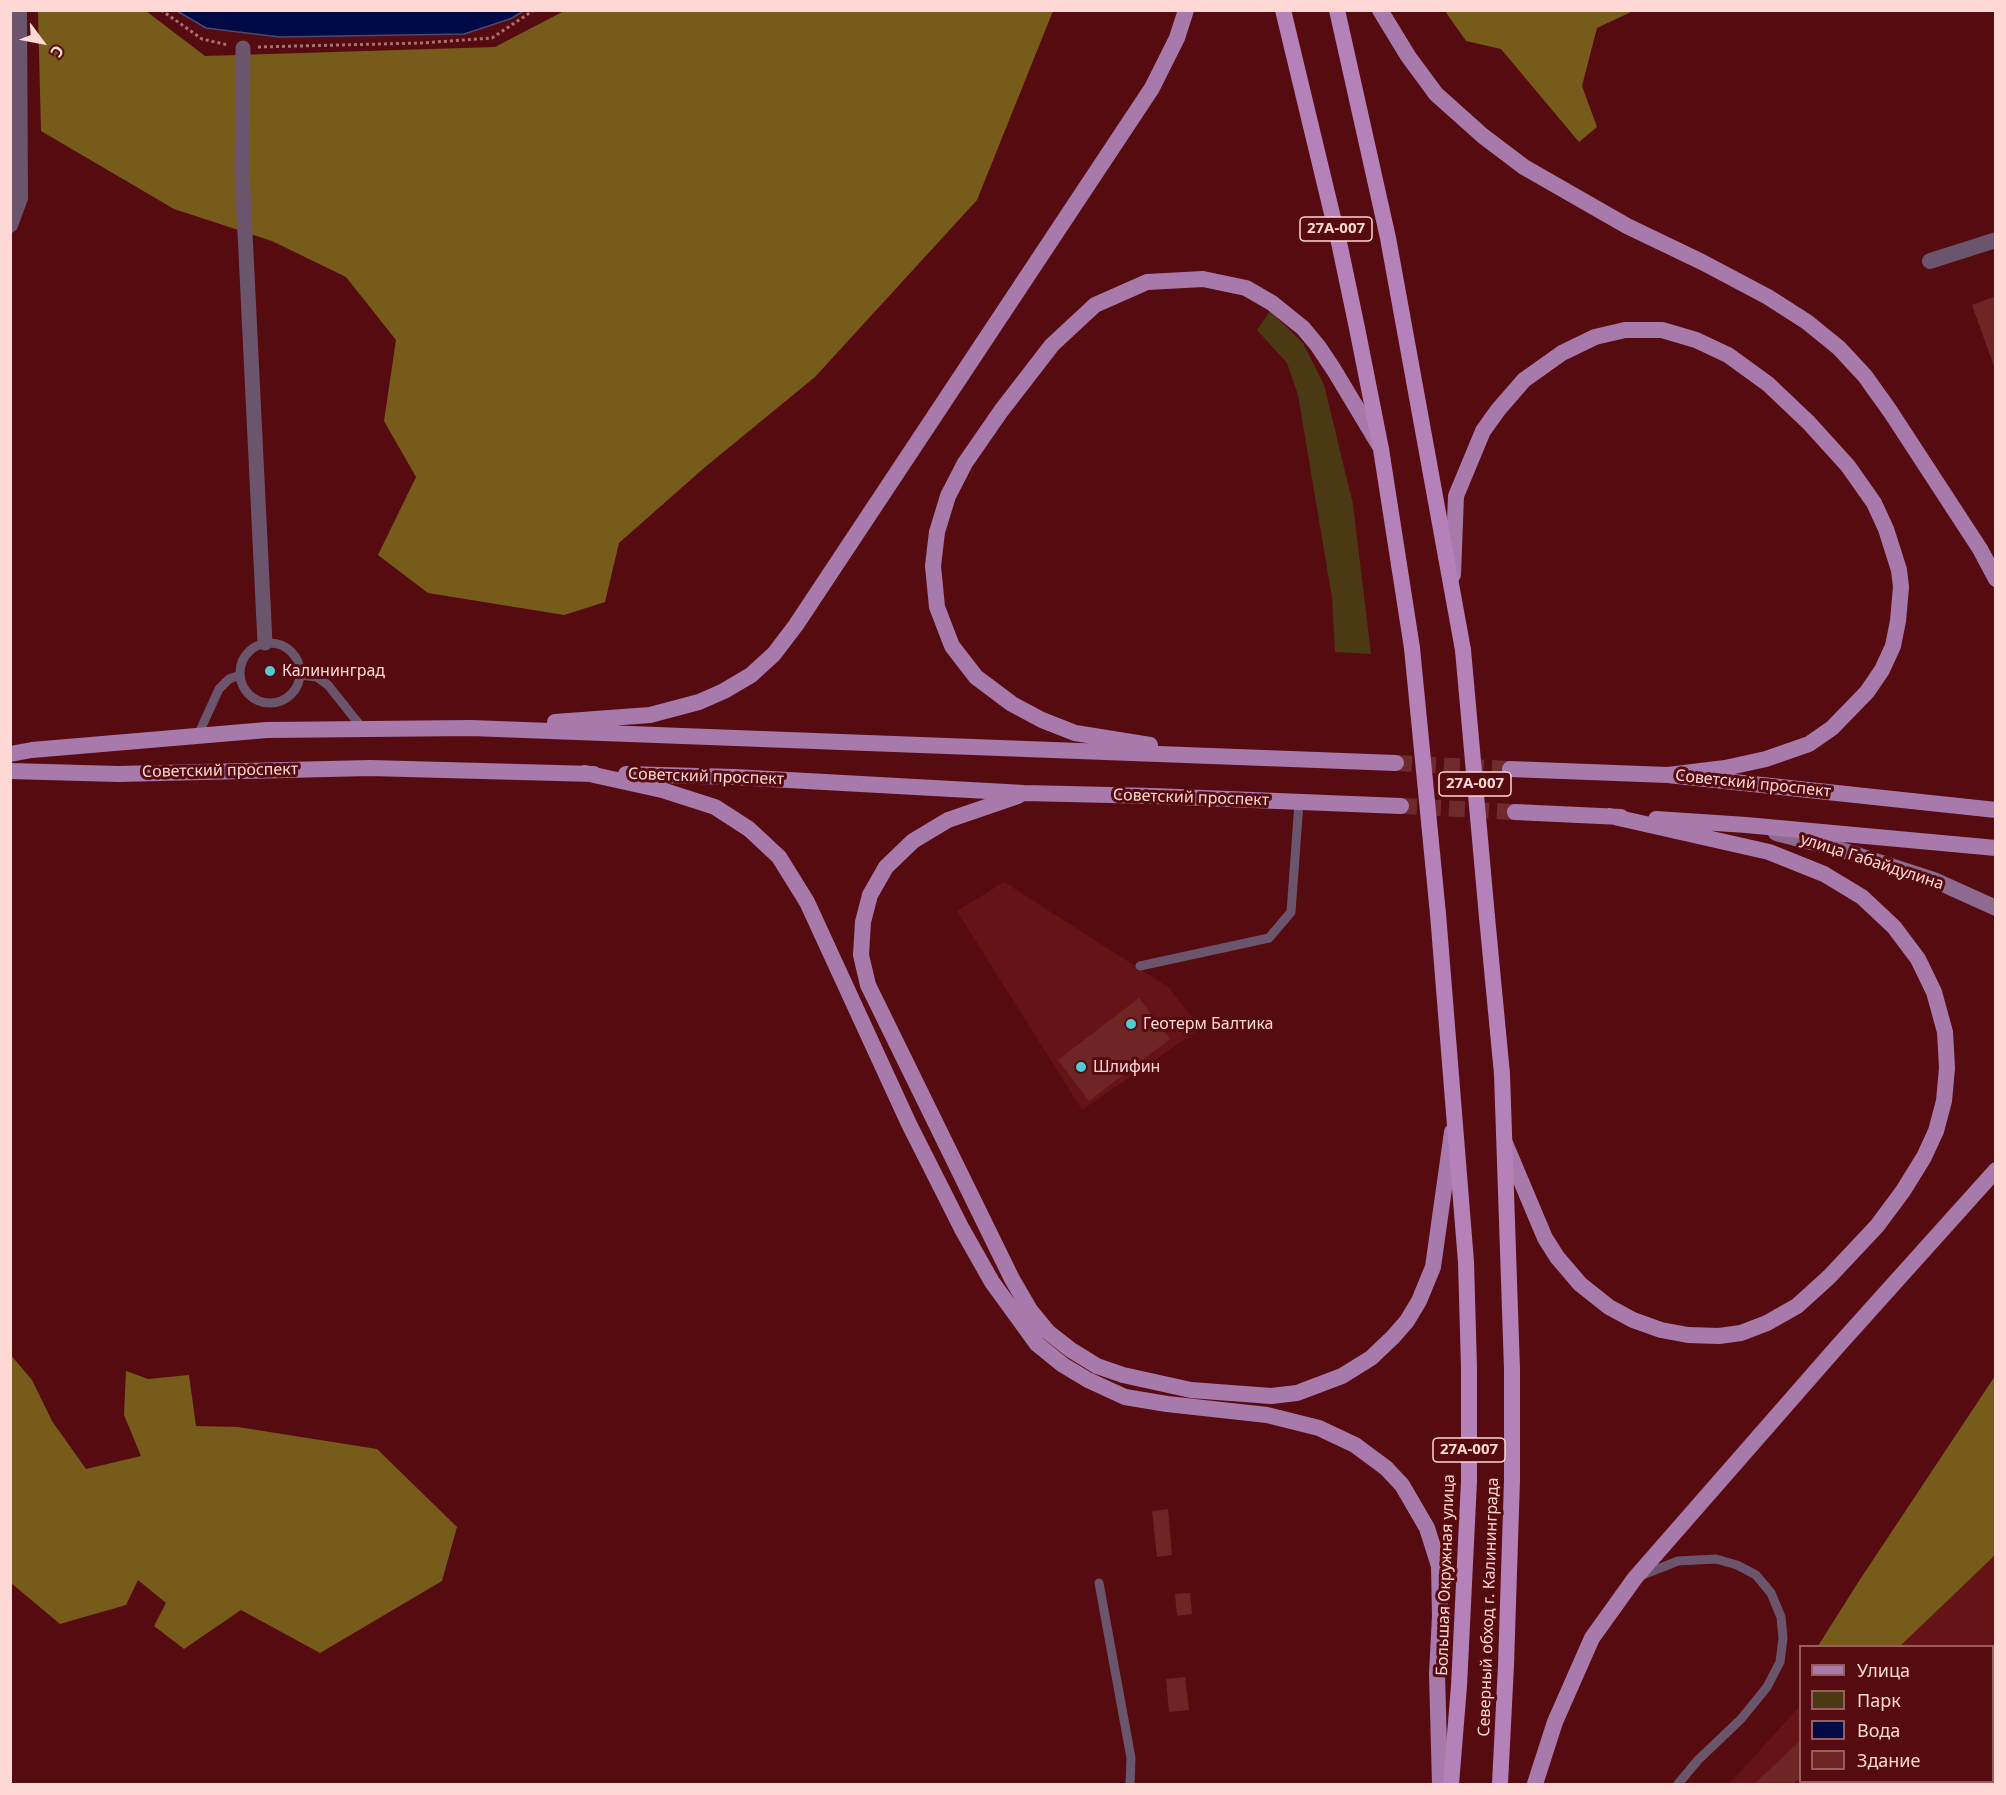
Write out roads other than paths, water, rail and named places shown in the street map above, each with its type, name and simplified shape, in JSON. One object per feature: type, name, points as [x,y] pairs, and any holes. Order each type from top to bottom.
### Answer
[{"type":"highway","name":"27А-007","points":[[1283,10],[1340,247],[1381,449],[1412,648],[1438,914],[1454,1115]]},
{"type":"highway","points":[[1337,10],[1388,238],[1452,594]]},
{"type":"highway","name":"Северный обход г. Калининграда","points":[[1452,594],[1462,650],[1502,1074],[1505,1143],[1512,1369],[1512,1480],[1500,1785]]},
{"type":"highway","name":"Большая Окружная улица","points":[[1451,1785],[1459,1686],[1469,1481],[1466,1262],[1454,1115]]},
{"type":"main road","points":[[471,728],[650,715],[699,702],[724,691],[751,675],[774,654],[796,625],[1152,88],[1177,38],[1186,10]]},
{"type":"main road","points":[[1380,10],[1408,56],[1436,94],[1483,136],[1524,167],[1626,226],[1768,297],[1807,322],[1839,348],[1864,376],[1890,411],[1974,540],[1995,579]]},
{"type":"main road","points":[[1249,758],[1075,733],[1011,704],[976,677],[952,646],[937,607],[933,566],[937,532],[948,496],[965,463],[994,419],[1052,345],[1095,305],[1147,282],[1203,279],[1246,288],[1272,303],[1303,328],[1318,346],[1381,449]]},
{"type":"main road","points":[[1452,594],[1456,496],[1483,431],[1497,410],[1524,380],[1562,353],[1595,337],[1625,330],[1662,330],[1696,340],[1728,355],[1768,384],[1809,423],[1848,466],[1878,512],[1894,555],[1901,587],[1893,646],[1882,670],[1867,692],[1832,728],[1809,744],[1766,759],[1725,768],[1668,775]]},
{"type":"main road","name":"Советский проспект","points":[[10,754],[32,750],[267,730],[471,728],[1396,763]]},
{"type":"main road","name":"Советский проспект","points":[[10,771],[118,774],[370,768],[585,773],[734,777],[1024,793],[1401,806]]},
{"type":"main road","name":"Советский проспект","points":[[1510,769],[1668,775],[1995,810]]},
{"type":"main road","points":[[585,773],[662,790],[715,807],[749,829],[779,857],[807,902],[909,1124],[962,1229],[992,1282],[1038,1344],[1071,1370],[1125,1397],[1267,1415],[1319,1428],[1355,1445],[1386,1468],[1402,1485],[1427,1528],[1439,1566],[1440,1616],[1437,1673],[1440,1785]]},
{"type":"main road","points":[[1024,793],[948,820],[913,841],[886,867],[870,895],[863,922],[861,956],[868,985],[1012,1279],[1030,1310],[1048,1332],[1071,1350],[1097,1366],[1123,1375],[1191,1390],[1271,1396],[1297,1393],[1342,1376],[1371,1358],[1393,1337],[1407,1321],[1419,1301],[1433,1267],[1454,1115]]},
{"type":"main road","points":[[1515,812],[1746,825],[1995,848]]},
{"type":"main road","points":[[1505,1143],[1545,1238],[1557,1257],[1580,1284],[1610,1307],[1633,1320],[1661,1330],[1688,1335],[1719,1336],[1741,1333],[1767,1323],[1797,1306],[1829,1277],[1877,1226],[1924,1157],[1936,1131],[1944,1101],[1947,1068],[1944,1032],[1934,992],[1926,975],[1918,959],[1894,927],[1862,897],[1824,874],[1769,852],[1610,816]]},
{"type":"main road","name":"улица Габайдулина","points":[[1746,825],[1842,850],[1934,880],[1995,908]]},
{"type":"main road","points":[[1535,1785],[1555,1722],[1592,1638],[1635,1578],[1995,1170]]},
{"type":"street","points":[[10,225],[20,198],[19,10]]},
{"type":"street","points":[[243,48],[242,171],[265,644]]},
{"type":"street","points":[[1929,261],[1995,240]]},
{"type":"lane","points":[[274,643],[288,649],[297,660],[299,682],[285,700],[262,702],[249,695],[241,682],[241,667],[247,654],[265,644],[274,643]]},
{"type":"lane","points":[[198,735],[219,688],[229,679],[240,675]]},
{"type":"lane","points":[[300,675],[317,677],[328,685],[363,729]]},
{"type":"lane","points":[[1140,966],[1269,938],[1291,912],[1299,803]]},
{"type":"lane","points":[[1635,1578],[1678,1561],[1716,1559],[1737,1565],[1756,1575],[1771,1593],[1781,1617],[1784,1638],[1780,1662],[1767,1687],[1741,1719],[1698,1760],[1678,1785]]},
{"type":"lane","points":[[1099,1583],[1131,1758],[1130,1785]]},
{"type":"water","points":[[177,11],[524,11],[510,19],[464,34],[279,37],[206,28]]},
{"type":"tunnel","points":[[1396,763],[1510,769]]},
{"type":"tunnel","points":[[1401,806],[1515,812]]},
{"type":"place","name":"Калининград","points":[[270,671]]},
{"type":"place","name":"Геотерм Балтика","points":[[1131,1024]]},
{"type":"place","name":"Шлифин","points":[[1081,1067]]}]
